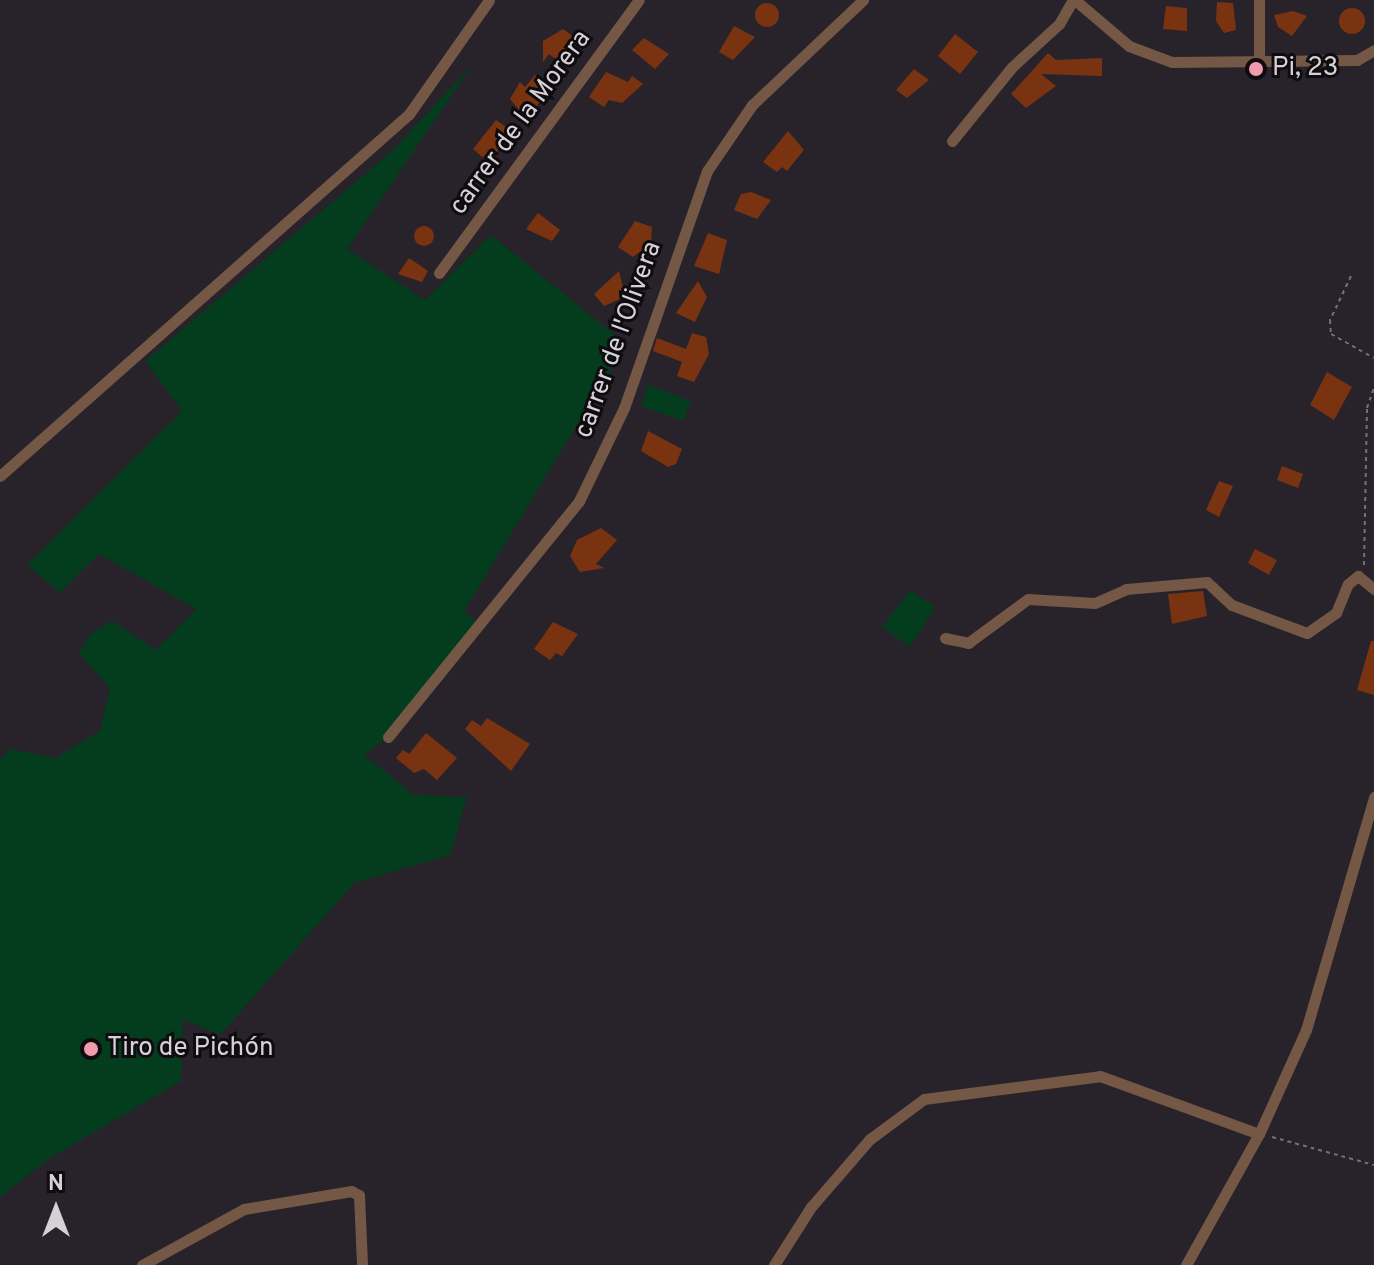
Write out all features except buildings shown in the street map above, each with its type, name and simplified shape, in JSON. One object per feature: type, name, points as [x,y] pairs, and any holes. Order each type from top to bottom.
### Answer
[{"type":"street","points":[[0,476],[409,114],[489,0]]},
{"type":"street","name":"carrer de la Morera","points":[[439,273],[639,0]]},
{"type":"street","name":"carrer de l'Olivera","points":[[388,737],[579,501],[624,408],[707,171],[752,105],[863,0]]},
{"type":"street","points":[[952,141],[1012,67],[1059,24],[1074,0],[1129,46],[1172,62],[1357,60],[1374,50]]},
{"type":"street","points":[[1259,0],[1259,61]]},
{"type":"street","points":[[945,638],[968,643],[1028,599],[1095,603],[1126,589],[1207,582],[1232,605],[1307,633],[1336,613],[1348,584],[1359,577],[1374,589]]},
{"type":"street","points":[[1186,1265],[1259,1134],[1318,999],[1374,797]]},
{"type":"street","points":[[774,1265],[811,1207],[870,1139],[924,1099],[1100,1076],[1259,1134]]},
{"type":"street","points":[[142,1265],[244,1209],[351,1191],[359,1195],[362,1265]]},
{"type":"path","points":[[1351,276],[1330,320],[1331,334],[1374,358]]},
{"type":"path","points":[[1359,577],[1367,560],[1367,408],[1374,388]]},
{"type":"path","points":[[1259,1134],[1374,1165]]},
{"type":"green space","points":[[473,64],[347,249],[425,300],[491,235],[626,344],[464,611],[479,624],[388,737],[364,755],[414,795],[467,797],[450,855],[354,883],[220,1035],[183,1019],[181,1081],[47,1160],[0,1197],[0,761],[9,749],[55,758],[100,731],[110,688],[79,653],[90,634],[112,621],[156,650],[196,609],[99,554],[60,592],[27,565],[182,411],[145,361],[391,152]]},
{"type":"green space","points":[[648,385],[691,401],[683,421],[641,406]]},
{"type":"green space","points":[[910,590],[935,607],[910,647],[882,627]]},
{"type":"place","name":"Pi, 23","points":[[1256,69]]},
{"type":"place","name":"Tiro de Pichón","points":[[91,1049]]}]
